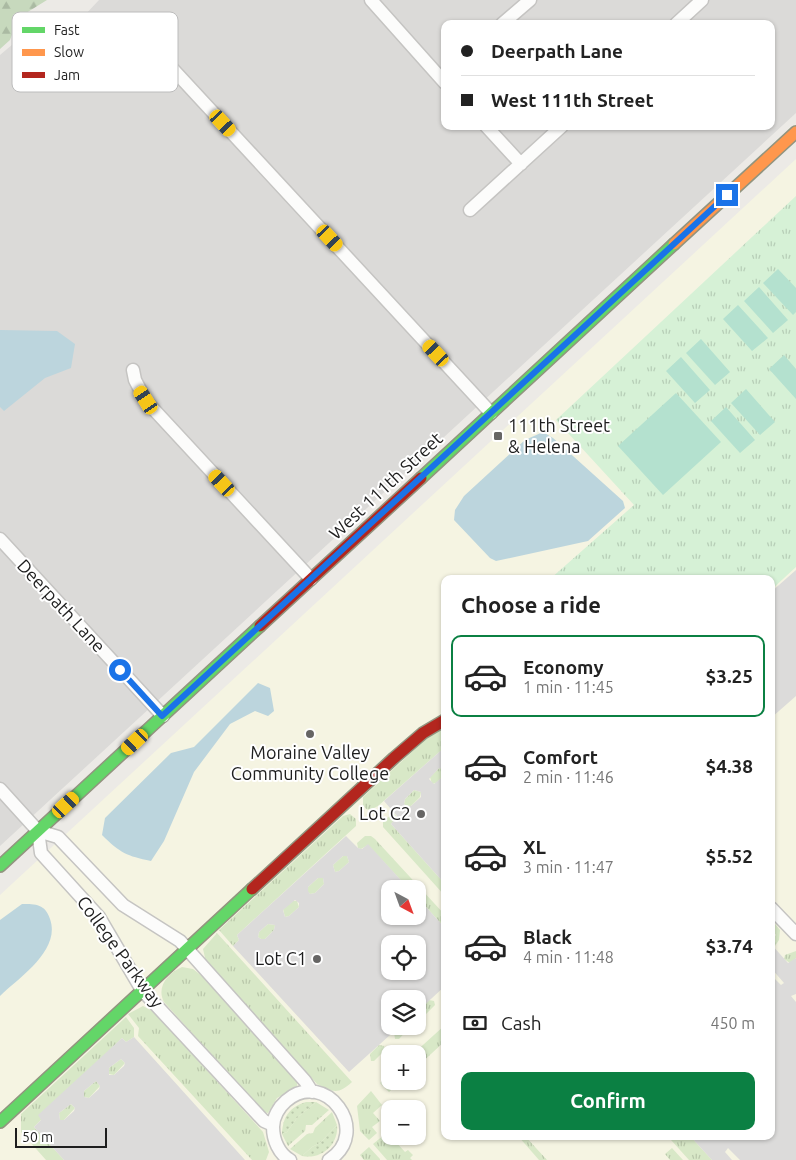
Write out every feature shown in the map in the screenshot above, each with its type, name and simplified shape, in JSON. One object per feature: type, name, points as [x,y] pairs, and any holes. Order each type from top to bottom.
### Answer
[{"type":"main road","name":"West 111th Street","points":[[0,866],[796,132]]},
{"type":"main road","points":[[0,1122],[394,758],[423,733],[441,722]]},
{"type":"street","points":[[371,0],[441,76]]},
{"type":"street","points":[[507,20],[530,0]]},
{"type":"street","points":[[680,20],[702,0]]},
{"type":"street","points":[[178,75],[491,413]]},
{"type":"street","points":[[490,130],[521,164]]},
{"type":"street","points":[[470,210],[558,130]]},
{"type":"street","points":[[133,370],[135,380],[146,400],[311,579]]},
{"type":"street","name":"Deerpath Lane","points":[[0,539],[162,716]]},
{"type":"street","points":[[0,790],[38,831]]},
{"type":"street","name":"College Parkway","points":[[273,1125],[264,1121],[142,990],[99,917],[41,853],[38,831],[58,837],[123,905],[180,941],[305,1081],[312,1092],[329,1097],[337,1104],[346,1122],[346,1134],[342,1146],[329,1160]]},
{"type":"street","points":[[775,912],[796,934]]},
{"type":"street","points":[[290,1160],[281,1153],[276,1144],[273,1125],[276,1114],[290,1097],[312,1092]]},
{"type":"shaded area","points":[[99,0],[796,0],[796,113],[0,846],[0,55],[12,45],[12,92],[178,92],[178,12],[88,12]]},
{"type":"shaded area","name":"Moraine Valley Community College","points":[[796,159],[796,1160],[0,1160],[0,895]]},
{"type":"shaded area","points":[[796,570],[796,696],[775,714],[775,588]]},
{"type":"shaded area","name":"Lot C2","points":[[441,751],[441,768],[439,768],[429,779],[434,784],[441,778],[441,880],[391,824],[397,816],[384,801]],"holes":[[[414,790],[421,792],[421,797],[411,806],[404,804],[405,799]]]},
{"type":"shaded area","name":"Lot C1","points":[[346,836],[358,848],[362,849],[368,844],[401,880],[381,880],[381,925],[426,925],[426,907],[441,924],[441,990],[426,1004],[426,990],[381,990],[381,1035],[390,1035],[349,1072],[233,946],[239,940],[237,935]],"holes":[[[343,856],[347,856],[349,862],[339,871],[335,872],[333,865]],[[318,878],[323,878],[324,884],[315,893],[310,894],[308,887]],[[295,900],[299,903],[299,907],[289,916],[285,917],[283,910]],[[268,924],[275,925],[274,930],[265,939],[261,939],[258,937],[259,932]]]},
{"type":"shaded area","points":[[775,948],[788,963],[796,958],[796,994],[791,996],[796,1002],[796,1160],[740,1160],[728,1148],[725,1152],[732,1160],[712,1160],[694,1140],[775,1140],[775,979],[781,985],[784,983],[775,973]]},
{"type":"shaded area","points":[[134,1037],[245,1160],[64,1160],[34,1127],[41,1120],[38,1115],[122,1038],[126,1042]],"holes":[[[121,1059],[125,1063],[124,1066],[114,1075],[109,1075],[109,1068]],[[96,1081],[100,1086],[89,1098],[84,1097],[84,1091]],[[71,1104],[75,1108],[64,1120],[60,1120],[59,1113]]]},
{"type":"green space","points":[[0,0],[47,0],[28,12],[12,12],[12,34],[10,40],[0,49]]},
{"type":"green space","points":[[796,196],[796,567],[775,586],[775,575],[555,575],[634,505],[556,420]]},
{"type":"green space","points":[[778,269],[796,288],[796,312],[793,315],[763,283]]},
{"type":"green space","points":[[759,287],[788,320],[773,333],[744,301]]},
{"type":"green space","points":[[738,305],[768,338],[752,351],[723,319]]},
{"type":"green space","points":[[701,339],[730,372],[715,385],[686,353]]},
{"type":"green space","points":[[784,355],[796,369],[796,399],[769,369]]},
{"type":"green space","points":[[681,357],[710,390],[695,403],[666,371]]},
{"type":"green space","points":[[746,389],[775,422],[760,435],[731,403]]},
{"type":"green space","points":[[676,393],[721,442],[663,495],[618,446]]},
{"type":"green space","points":[[726,407],[755,440],[740,453],[711,421]]},
{"type":"green space","points":[[441,730],[441,751],[378,806],[370,810],[366,809],[363,805],[363,797],[426,739]]},
{"type":"green space","points":[[441,768],[441,779],[436,783],[432,784],[430,777]]},
{"type":"green space","points":[[414,790],[421,792],[420,797],[411,806],[407,806],[404,804],[405,799]]},
{"type":"green space","points":[[394,813],[397,818],[391,824],[441,880],[441,892],[383,827],[383,821]]},
{"type":"green space","points":[[350,814],[356,819],[356,826],[237,935],[239,940],[233,946],[219,930],[343,816]]},
{"type":"green space","points":[[365,836],[371,836],[413,880],[401,880],[368,845],[361,849],[358,848],[357,843]]},
{"type":"green space","points":[[343,856],[347,856],[349,862],[339,871],[335,872],[333,865]]},
{"type":"green space","points":[[318,878],[323,878],[324,884],[315,893],[310,894],[308,887]]},
{"type":"green space","points":[[426,894],[441,911],[441,924],[426,907]]},
{"type":"green space","points":[[293,901],[297,901],[299,907],[289,916],[285,917],[283,909]]},
{"type":"green space","points":[[268,924],[275,925],[274,930],[265,939],[261,939],[258,937],[259,932]]},
{"type":"green space","points":[[775,924],[780,930],[779,940],[775,946]]},
{"type":"green space","points":[[217,933],[352,1082],[343,1089],[335,1091],[317,1084],[206,962],[203,949]]},
{"type":"green space","points":[[796,951],[796,958],[790,963],[784,959],[785,955]]},
{"type":"green space","points":[[182,967],[193,969],[202,976],[297,1082],[297,1087],[277,1098],[268,1113],[263,1112],[164,1002],[161,991],[162,986],[172,973]]},
{"type":"green space","points":[[429,1000],[434,1001],[435,1005],[426,1014],[426,1003]]},
{"type":"green space","points":[[143,1006],[154,1012],[263,1132],[269,1152],[266,1160],[252,1160],[138,1036],[139,1028],[128,1014]]},
{"type":"green space","points":[[126,1017],[134,1028],[134,1037],[126,1042],[122,1038],[34,1127],[64,1160],[46,1160],[21,1132],[21,1114]]},
{"type":"green space","points":[[441,1029],[441,1045],[426,1059],[426,1045],[423,1045]]},
{"type":"green space","points":[[394,1035],[403,1035],[399,1039],[395,1039]]},
{"type":"green space","points":[[379,1045],[381,1045],[381,1054],[374,1061],[371,1061],[370,1054]]},
{"type":"green space","points":[[121,1059],[125,1063],[114,1075],[109,1074],[109,1068]]},
{"type":"green space","points":[[96,1081],[100,1086],[89,1098],[84,1097],[84,1091]]},
{"type":"green space","points":[[371,1091],[381,1104],[373,1113],[380,1121],[372,1127],[377,1133],[369,1140],[360,1131],[357,1106]]},
{"type":"green space","points":[[306,1102],[316,1102],[297,1118],[287,1132],[282,1134],[288,1113]]},
{"type":"green space","points":[[316,1102],[329,1110],[312,1125],[306,1125],[305,1131],[288,1146],[282,1134],[287,1132],[297,1118]]},
{"type":"green space","points":[[71,1104],[75,1108],[64,1120],[60,1120],[59,1113]]},
{"type":"green space","points":[[332,1112],[337,1125],[320,1143],[302,1156],[290,1149],[307,1134],[313,1133],[315,1128]]},
{"type":"green space","points":[[337,1125],[335,1138],[328,1149],[316,1156],[302,1156],[320,1143]]},
{"type":"green space","points":[[381,1137],[381,1145],[399,1145],[405,1152],[408,1150],[413,1155],[410,1158],[412,1160],[387,1160],[373,1144]]},
{"type":"green space","points":[[522,1140],[529,1140],[547,1160],[539,1160]]},
{"type":"green space","points":[[671,1140],[694,1140],[712,1160],[689,1160]]},
{"type":"green space","points":[[369,1147],[380,1160],[364,1160],[360,1155]]},
{"type":"green space","points":[[672,1148],[683,1160],[670,1160],[665,1154]]},
{"type":"water","points":[[0,330],[57,331],[75,344],[71,368],[45,378],[4,411],[0,407]]},
{"type":"water","points":[[543,432],[553,438],[623,501],[625,508],[588,541],[496,561],[490,558],[454,520],[455,510],[464,496],[525,440]]},
{"type":"water","points":[[258,683],[270,688],[274,711],[268,716],[255,711],[230,724],[194,772],[164,841],[151,861],[124,853],[102,835],[105,818],[171,753],[194,747]]},
{"type":"water","points":[[22,904],[36,905],[45,910],[50,919],[52,930],[50,941],[37,962],[0,996],[0,920]]},
{"type":"traffic: fast","points":[[421,478],[674,244]]},
{"type":"traffic: fast","points":[[0,866],[260,626]]},
{"type":"traffic: fast","points":[[0,1122],[252,889]]},
{"type":"traffic: slow","points":[[674,244],[796,132]]},
{"type":"traffic: jam","points":[[260,626],[421,478]]},
{"type":"traffic: jam","points":[[252,889],[394,758],[423,733],[441,722]]},
{"type":"place","name":"111th Street & Helena","points":[[498,436]]},
{"type":"place","name":"Moraine Valley Community College","points":[[310,734]]},
{"type":"place","name":"Lot C2","points":[[421,814]]},
{"type":"place","name":"Lot C1","points":[[317,959]]},
{"type":"route","points":[[120,670],[162,716],[727,195]]}]
